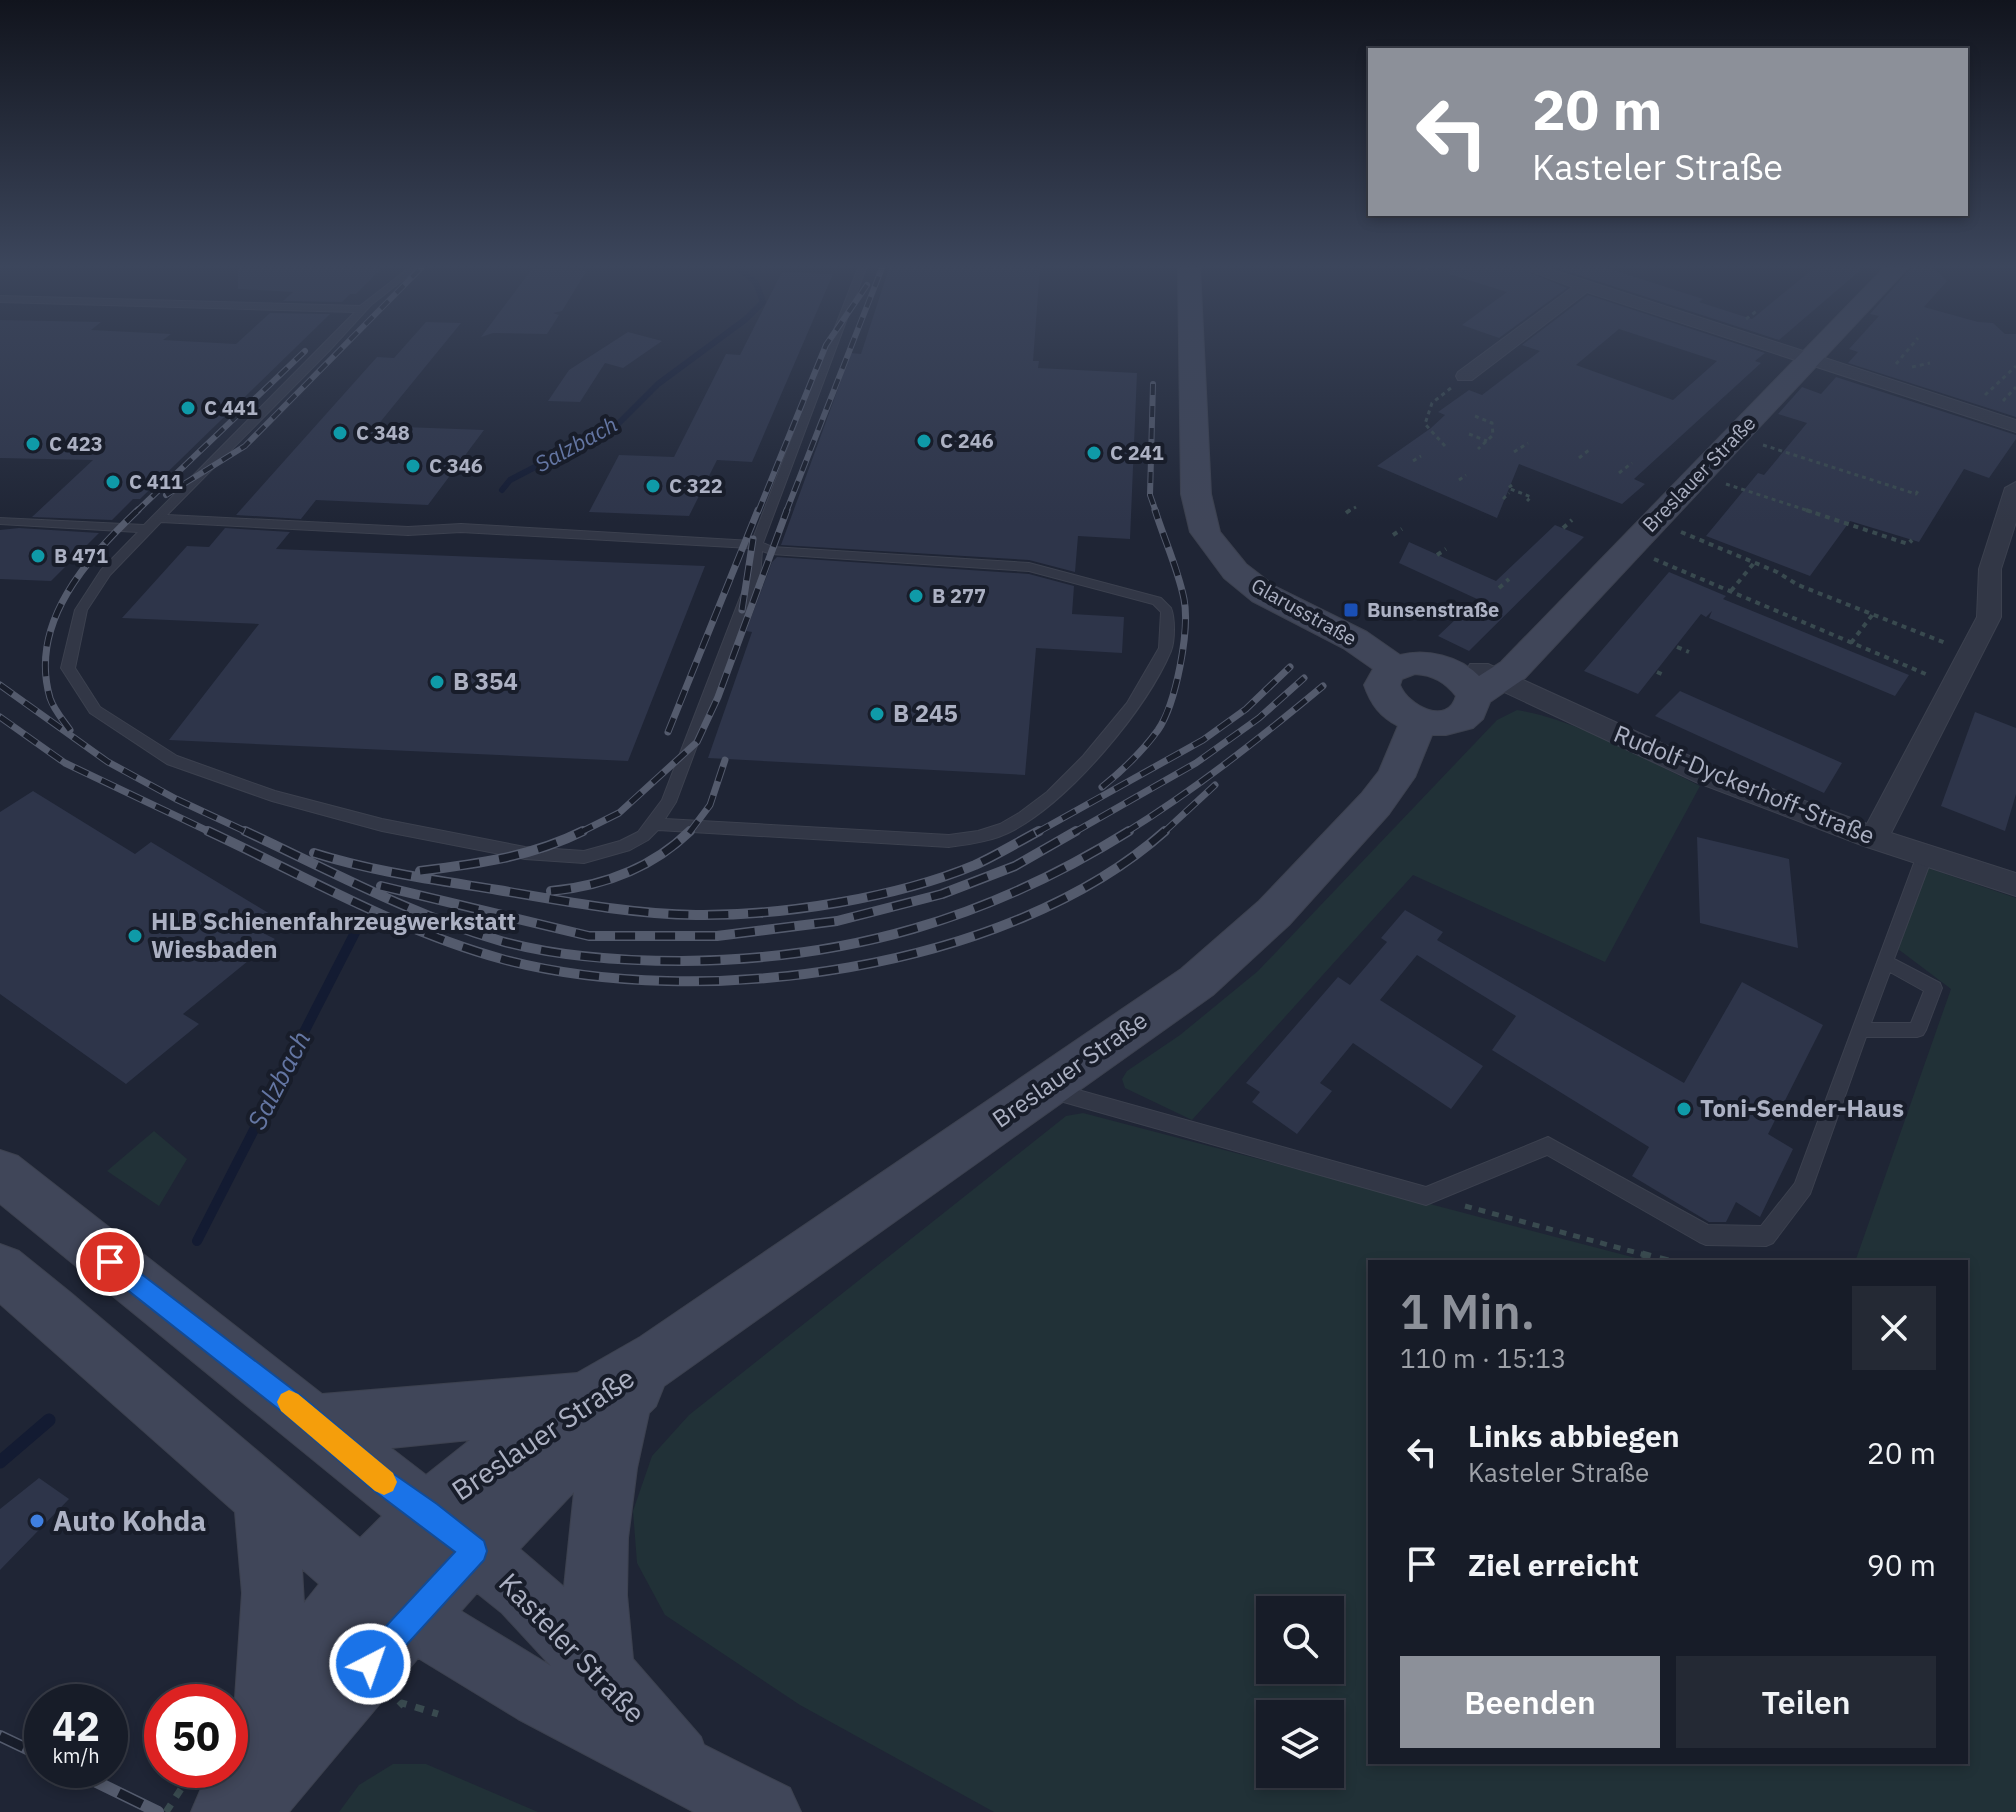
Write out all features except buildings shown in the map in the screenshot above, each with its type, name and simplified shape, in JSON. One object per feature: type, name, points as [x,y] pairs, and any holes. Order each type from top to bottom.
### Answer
[{"type":"street","name":"Glarusstraße","points":[[1192,353],[1196,494],[1205,532],[1217,551],[1235,571],[1264,594],[1355,640],[1395,668]]},
{"type":"street","points":[[1465,376],[1496,353]]},
{"type":"street","points":[[1797,353],[2016,426]]},
{"type":"street","name":"Breslauer Straße","points":[[388,1597],[428,1513],[486,1465],[622,1386],[1197,982],[1274,913],[1375,804],[1396,777],[1419,721],[1456,721],[1471,711],[1476,679],[1534,645],[1815,353]]},
{"type":"street","points":[[1874,838],[1989,617],[1990,569],[2016,488]]},
{"type":"street","points":[[1989,617],[2016,623]]},
{"type":"street","points":[[1419,721],[1400,713],[1386,699],[1382,685],[1395,668],[1421,663],[1476,679]]},
{"type":"street","name":"Rudolf-Dyckerhoff-Straße","points":[[1476,679],[1706,775],[1874,838],[2016,885]]},
{"type":"street","name":"Kasteler Straße","points":[[0,1173],[314,1423],[382,1481],[428,1513],[524,1591],[602,1672],[686,1771]]},
{"type":"street","name":"Kasteler Straße","points":[[0,1270],[58,1316],[290,1521],[388,1597],[493,1668],[585,1722],[766,1812]]},
{"type":"street","points":[[314,1423],[622,1386],[596,1555],[595,1587],[602,1672]]},
{"type":"street","name":"Breslauer Straße","points":[[388,1597],[474,1551],[622,1386]]},
{"type":"street","points":[[263,1495],[273,1593],[267,1719]]},
{"type":"street","points":[[227,1803],[267,1719],[300,1663],[388,1597]]},
{"type":"street","points":[[227,1803],[388,1597]]},
{"type":"lane","points":[[322,353],[105,573],[81,610],[68,668],[95,710],[172,760],[272,796],[382,825],[525,853],[584,857],[605,854],[643,836],[669,802],[754,577],[756,545],[830,353]]},
{"type":"lane","points":[[158,518],[408,531],[461,528],[756,545],[771,550],[1029,567],[1157,601],[1167,611],[1166,648],[1132,706],[1088,760],[1052,796],[1005,828],[979,837],[949,841],[654,824]]},
{"type":"lane","points":[[0,521],[147,529]]},
{"type":"lane","points":[[1044,1088],[1426,1196],[1548,1146],[1706,1235],[1766,1236],[1803,1188],[1925,855]]},
{"type":"lane","points":[[1860,1030],[1917,1030],[1934,988],[1885,962]]},
{"type":"path","points":[[1882,381],[1906,353]]},
{"type":"path","points":[[1896,364],[1917,368],[1930,363]]},
{"type":"path","points":[[1971,411],[1997,380],[2016,366]]},
{"type":"path","points":[[1445,446],[1425,424],[1432,403],[1465,376]]},
{"type":"path","points":[[1475,416],[1492,423],[1493,435],[1478,449]]},
{"type":"path","points":[[1469,434],[1487,441]]},
{"type":"path","points":[[1736,435],[1916,494],[1919,489]]},
{"type":"path","points":[[1514,452],[1528,443]]},
{"type":"path","points":[[1579,458],[1589,450]]},
{"type":"path","points":[[1413,461],[1421,456]]},
{"type":"path","points":[[1619,473],[1632,463]]},
{"type":"path","points":[[1699,474],[1908,544],[1912,540]]},
{"type":"path","points":[[1459,480],[1466,475]]},
{"type":"path","points":[[1512,485],[1508,488],[1531,497],[1527,501]]},
{"type":"path","points":[[1503,499],[1509,493]]},
{"type":"path","points":[[1346,513],[1356,507]]},
{"type":"path","points":[[1563,528],[1572,520]]},
{"type":"path","points":[[1654,521],[1836,600],[1971,653]]},
{"type":"path","points":[[1393,535],[1402,529]]},
{"type":"path","points":[[1627,548],[1731,591],[1759,606],[1954,685]]},
{"type":"path","points":[[1437,555],[1446,549]]},
{"type":"path","points":[[1735,555],[1740,549]]},
{"type":"path","points":[[1731,591],[1754,563]]},
{"type":"path","points":[[1781,575],[1787,567]]},
{"type":"path","points":[[1499,588],[1509,579]]},
{"type":"path","points":[[1705,587],[1709,582]]},
{"type":"path","points":[[1836,600],[1842,594]]},
{"type":"path","points":[[1755,612],[1759,606]]},
{"type":"path","points":[[1851,643],[1873,614]]},
{"type":"path","points":[[1897,623],[1902,617]]},
{"type":"path","points":[[1817,637],[1821,631]]},
{"type":"path","points":[[1677,647],[1689,652]]},
{"type":"path","points":[[1878,662],[1883,656]]},
{"type":"path","points":[[1657,672],[1666,676]]},
{"type":"path","points":[[1426,1196],[1665,1260]]},
{"type":"path","points":[[166,1812],[227,1803]]},
{"type":"shaded area","points":[[1517,710],[1587,731],[1700,786],[1605,962],[1413,875],[1192,1120],[1125,1088],[1122,1079],[1127,1071],[1180,1035],[1258,971],[1497,720]]},
{"type":"shaded area","points":[[1925,867],[2016,898],[2016,1812],[994,1812],[800,1705],[665,1615],[637,1563],[633,1511],[652,1456],[689,1415],[1066,1116],[1083,1113],[1643,1260],[1368,1260],[1368,1764],[1968,1764],[1968,1260],[1856,1260],[1951,989],[1898,949]]},
{"type":"shaded area","points":[[154,1131],[187,1159],[159,1206],[107,1171]]},
{"type":"shaded area","points":[[393,1764],[426,1764],[538,1812],[339,1812],[359,1785]]},
{"type":"waterway","name":"Salzbach","points":[[502,490],[510,480],[618,424],[658,384],[701,353]]},
{"type":"waterway","name":"Salzbach","points":[[197,1241],[362,919]]},
{"type":"waterway","name":"Salzbach","points":[[0,1462],[49,1420]]},
{"type":"railway","points":[[137,511],[303,353]]},
{"type":"railway","points":[[166,495],[245,446],[337,353]]},
{"type":"railway","points":[[758,512],[823,353]]},
{"type":"railway","points":[[786,512],[849,353]]},
{"type":"railway","points":[[1153,384],[1150,495],[1156,512]]},
{"type":"railway","points":[[668,732],[758,510]]},
{"type":"railway","points":[[583,831],[619,813],[697,742],[718,697],[787,510]]},
{"type":"railway","points":[[1102,787],[1132,760],[1158,730],[1165,718],[1180,666],[1185,629],[1184,599],[1155,510]]},
{"type":"railway","points":[[70,730],[50,698],[45,670],[47,643],[55,618],[82,571],[137,511]]},
{"type":"railway","points":[[742,610],[753,539]]},
{"type":"railway","points":[[1036,833],[1203,740],[1246,709],[1290,667]]},
{"type":"railway","points":[[1073,833],[1196,763],[1259,718],[1304,678]]},
{"type":"railway","points":[[0,685],[108,762],[176,799],[249,833]]},
{"type":"railway","points":[[1125,833],[1227,763],[1323,686]]},
{"type":"railway","points":[[0,717],[65,763],[212,833]]},
{"type":"railway","points":[[689,833],[710,805],[725,760]]},
{"type":"railway","points":[[1163,833],[1215,785]]},
{"type":"railway","points":[[208,831],[389,918],[464,947],[502,959],[581,974],[667,981],[757,979],[849,967],[938,947],[1023,918],[1100,879],[1165,831]]},
{"type":"railway","points":[[245,831],[403,905],[501,941],[590,957],[681,961],[801,953],[914,929],[969,911],[1023,888],[1129,831]]},
{"type":"railway","points":[[420,871],[523,853],[583,831]]},
{"type":"railway","points":[[579,833],[583,831]]},
{"type":"railway","points":[[551,891],[590,885],[626,873],[660,855],[690,831]]},
{"type":"railway","points":[[314,853],[405,875],[597,906],[671,914],[729,914],[838,903],[910,887],[975,865],[1039,831]]},
{"type":"railway","points":[[381,886],[589,936],[717,936],[837,921],[942,894],[1015,866],[1076,831]]},
{"type":"railway","points":[[0,1736],[24,1747]]},
{"type":"railway","points":[[109,1788],[158,1812]]},
{"type":"slow traffic","points":[[289,1402],[384,1482]]},
{"type":"place","name":"C 441","points":[[188,408]]},
{"type":"place","name":"C 348","points":[[340,433]]},
{"type":"place","name":"C 246","points":[[924,441]]},
{"type":"place","name":"C 423","points":[[33,444]]},
{"type":"place","name":"C 241","points":[[1094,453]]},
{"type":"place","name":"C 346","points":[[413,466]]},
{"type":"place","name":"C 411","points":[[113,482]]},
{"type":"place","name":"C 322","points":[[653,486]]},
{"type":"place","name":"B 471","points":[[38,556]]},
{"type":"place","name":"B 277","points":[[916,596]]},
{"type":"place","name":"Bunsenstraße","points":[[1351,610]]},
{"type":"place","name":"B 354","points":[[437,682]]},
{"type":"place","name":"B 245","points":[[877,714]]},
{"type":"place","name":"HLB Schienenfahrzeugwerkstatt Wiesbaden","points":[[135,936]]},
{"type":"place","name":"Toni-Sender-Haus","points":[[1684,1109]]},
{"type":"place","name":"Auto Kohda","points":[[37,1521]]},
{"type":"route","points":[[110,1262],[474,1551],[370,1664]]}]
